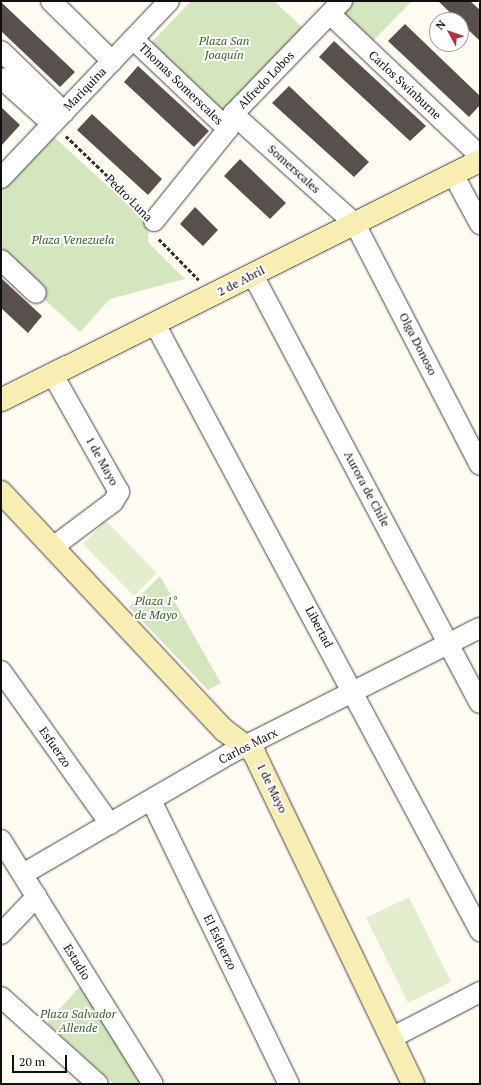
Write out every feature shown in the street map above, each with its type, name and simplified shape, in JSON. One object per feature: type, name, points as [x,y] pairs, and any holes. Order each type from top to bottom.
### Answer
[{"type":"street","points":[[51,1],[112,61]]},
{"type":"street","name":"Mariquina","points":[[1,178],[169,1]]},
{"type":"street","name":"Alfredo Lobos","points":[[154,221],[231,122],[336,7]]},
{"type":"street","name":"Carlos Swinburne","points":[[336,7],[480,156]]},
{"type":"street","name":"Thomas Somerscales","points":[[133,38],[231,122]]},
{"type":"street","points":[[1,51],[58,118]]},
{"type":"street","points":[[1,78],[58,118]]},
{"type":"street","name":"Somerscales","points":[[231,122],[355,224]]},
{"type":"street","name":"2 de Abril","points":[[1,400],[480,161]]},
{"type":"street","points":[[453,174],[480,224]]},
{"type":"street","name":"Olga Donoso","points":[[355,224],[480,465]]},
{"type":"street","points":[[1,260],[36,294]]},
{"type":"street","name":"Aurora de Chile","points":[[253,275],[480,703]]},
{"type":"street","name":"Libertad","points":[[155,324],[354,692],[480,931]]},
{"type":"street","name":"1 de Mayo","points":[[53,375],[119,492],[113,502],[53,547]]},
{"type":"street","name":"1 de Mayo","points":[[1,492],[224,730],[247,746],[261,763],[413,1084]]},
{"type":"street","name":"Carlos Marx","points":[[23,874],[247,746],[480,628]]},
{"type":"street","name":"Esfuerzo","points":[[1,671],[110,824]]},
{"type":"street","name":"El Esfuerzo","points":[[151,800],[289,1084]]},
{"type":"street","name":"Estadio","points":[[1,840],[153,1084]]},
{"type":"street","points":[[1,934],[37,896]]},
{"type":"street","points":[[391,1038],[480,992]]},
{"type":"street","points":[[1,996],[98,1084]]},
{"type":"path","name":"Pedro Luna","points":[[58,118],[154,221],[156,236],[213,295]]},
{"type":"green space","name":"Plaza San Joaquín","points":[[191,1],[274,1],[305,30],[225,115],[151,43]]},
{"type":"green space","points":[[347,1],[412,1],[370,44],[337,12]]},
{"type":"green space","name":"Plaza Venezuela","points":[[52,135],[149,224],[148,242],[185,279],[110,299],[80,332],[1,260],[1,191]]},
{"type":"green space","points":[[106,521],[157,573],[134,596],[83,544]]},
{"type":"green space","name":"Plaza 1° de Mayo","points":[[160,576],[221,683],[208,690],[129,607]]},
{"type":"green space","points":[[409,897],[451,982],[408,1003],[366,918]]},
{"type":"green space","name":"Plaza Salvador Allende","points":[[82,984],[142,1084],[114,1084],[47,1023]]},
{"type":"building","points":[[438,1],[470,1],[480,10],[480,41],[469,31],[469,12],[450,12]]},
{"type":"building","points":[[1,2],[75,72],[60,87],[1,31]]},
{"type":"building","points":[[405,24],[429,47],[429,52],[434,52],[480,96],[480,105],[469,117],[388,41]]},
{"type":"building","points":[[334,41],[426,126],[410,141],[319,57]]},
{"type":"building","points":[[138,66],[209,131],[194,147],[124,82]]},
{"type":"building","points":[[289,86],[369,162],[354,177],[272,103]]},
{"type":"building","points":[[1,107],[20,125],[1,146]]},
{"type":"building","points":[[92,114],[162,179],[148,195],[77,130]]},
{"type":"building","points":[[240,159],[286,203],[270,219],[224,176]]},
{"type":"building","points":[[195,207],[218,230],[203,246],[180,224]]},
{"type":"building","points":[[1,278],[42,316],[28,333],[1,308]]}]
